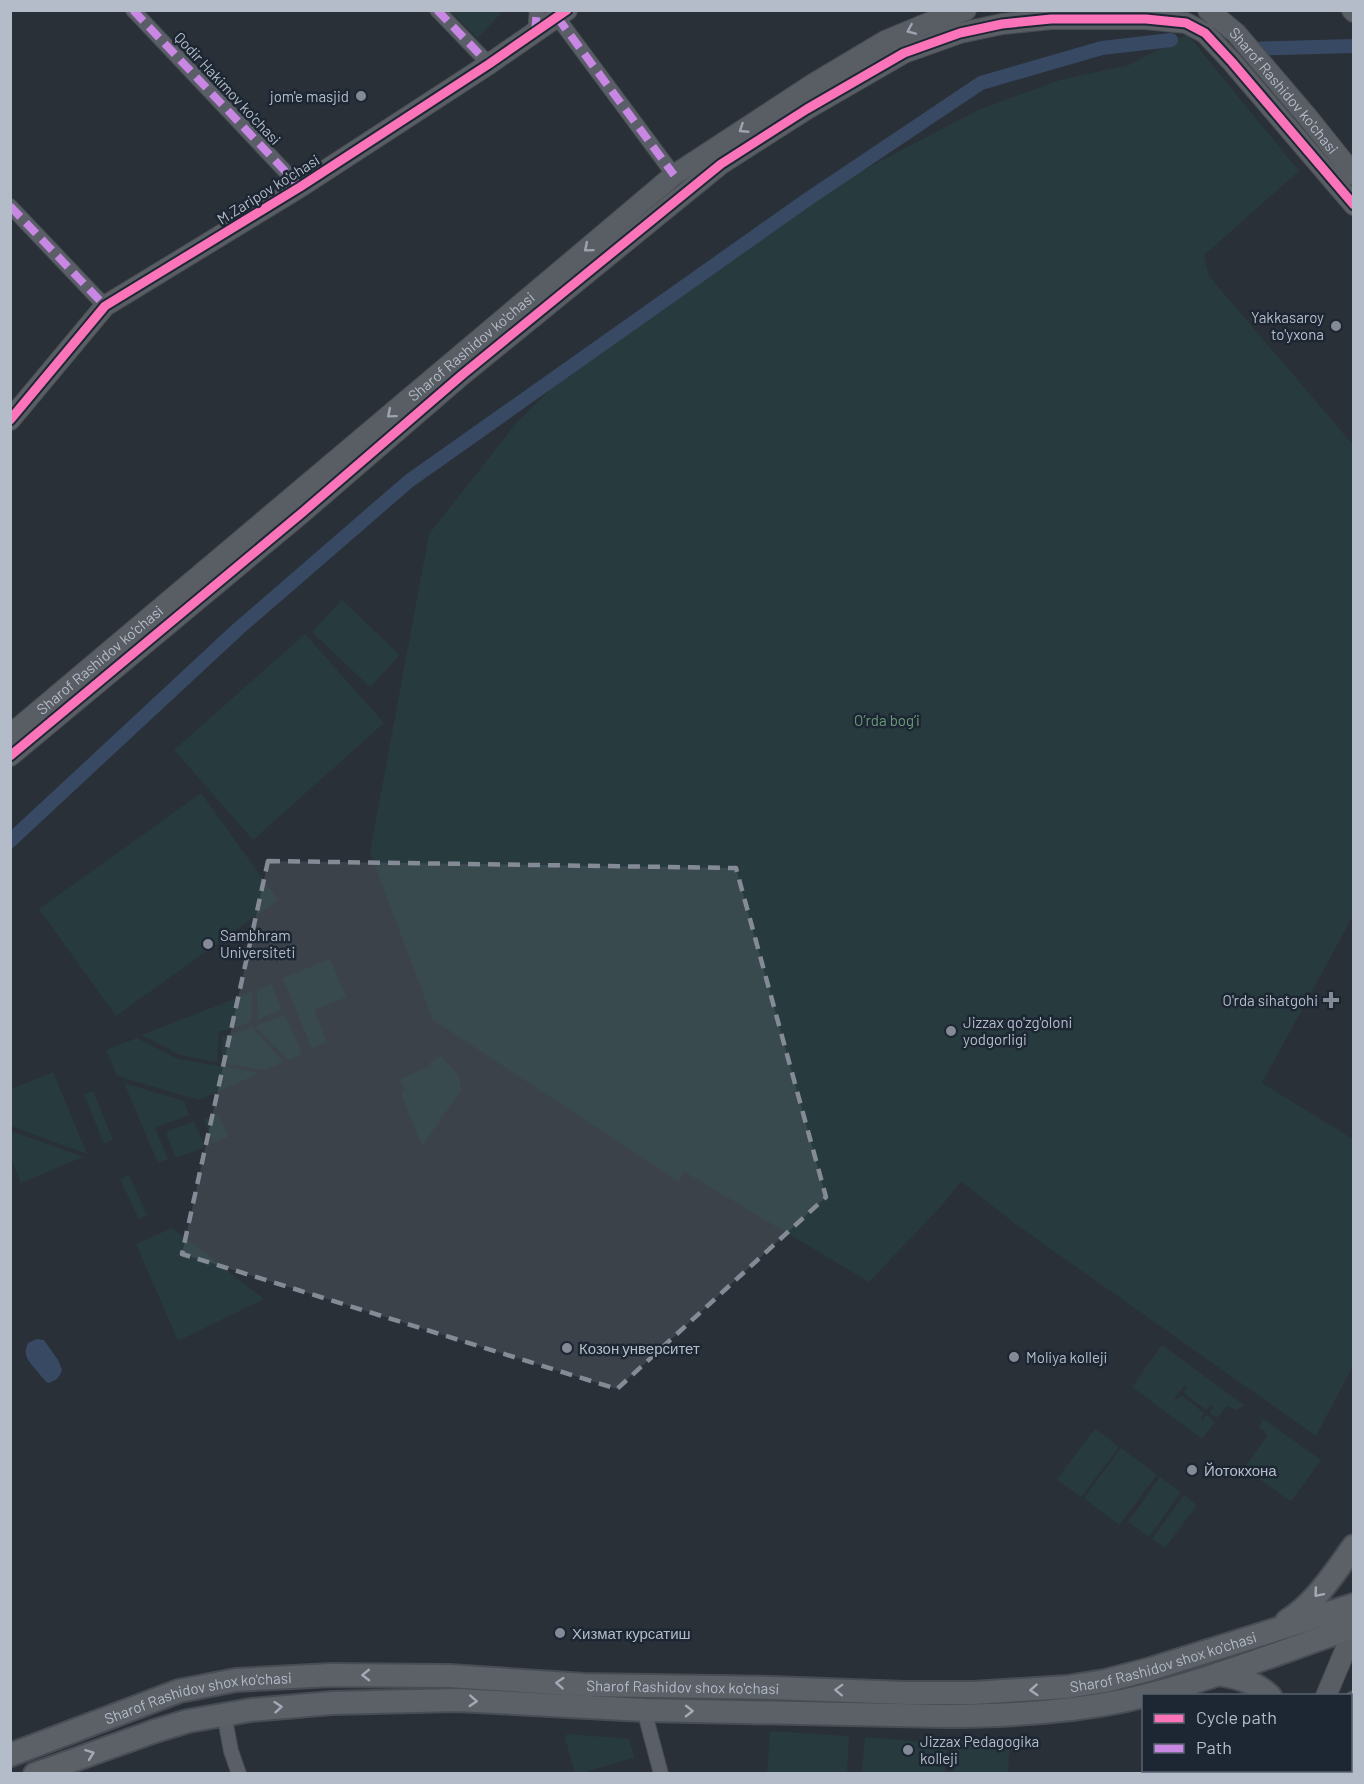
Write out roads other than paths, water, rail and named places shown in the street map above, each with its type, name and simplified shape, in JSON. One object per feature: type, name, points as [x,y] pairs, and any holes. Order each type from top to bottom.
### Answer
[{"type":"main road","points":[[1266,1634],[1294,1617],[1306,1606],[1353,1546]]},
{"type":"main road","name":"Sharof Rashidov shox ko'chasi","points":[[10,1755],[179,1691],[236,1680],[375,1675],[449,1676],[584,1685],[916,1693],[1067,1687],[1140,1672],[1353,1605]]},
{"type":"main road","name":"Sharof Rashidov shox ko'chasi","points":[[1147,1694],[1218,1674],[1353,1628]]},
{"type":"main road","points":[[1218,1674],[1244,1679],[1269,1694]]},
{"type":"main road","points":[[770,1712],[778,1700],[772,1688]]},
{"type":"main road","name":"Sharof Rashidov shox ko'chasi","points":[[35,1773],[172,1725],[224,1714],[332,1703],[457,1700],[644,1710],[944,1716],[1044,1713],[1122,1701],[1142,1695]]},
{"type":"street","name":"Qodir Hakimov ko'chasi","points":[[133,10],[300,187]]},
{"type":"street","points":[[437,10],[489,64]]},
{"type":"street","points":[[535,32],[537,10]]},
{"type":"street","name":"Sharof Rashidov ko'chasi","points":[[10,735],[674,175],[813,84],[885,41],[966,10]]},
{"type":"street","name":"Sharof Rashidov ko'chasi","points":[[1208,10],[1236,33],[1353,175]]},
{"type":"street","name":"M.Zaripov ko'chasi","points":[[10,420],[105,306],[300,187],[562,14],[674,175]]},
{"type":"street","points":[[10,756],[303,512],[462,375],[721,164],[788,121],[904,53],[960,33],[1002,24],[1051,19],[1156,20],[1185,23],[1205,33],[1232,62],[1353,205]]},
{"type":"street","points":[[1318,163],[1334,151]]},
{"type":"street","points":[[674,175],[686,192]]},
{"type":"street","points":[[10,206],[105,306]]},
{"type":"street","points":[[1326,1694],[1353,1628]]},
{"type":"street","points":[[644,1710],[661,1773]]},
{"type":"street","points":[[224,1714],[238,1773]]},
{"type":"water","points":[[37,1339],[44,1340],[62,1370],[54,1381],[48,1383],[26,1355],[28,1343]]},
{"type":"waterway","points":[[10,841],[238,629],[409,481],[808,199],[981,83],[1102,48],[1171,40]]},
{"type":"waterway","points":[[1247,49],[1354,46]]},
{"type":"place","name":"jom'e masjid","points":[[361,96]]},
{"type":"place","name":"Yakkasaroy to'yxona","points":[[1336,326]]},
{"type":"place","name":"Sambhram Universiteti","points":[[208,944]]},
{"type":"place","name":"O'rda sihatgohi","points":[[1331,1000]]},
{"type":"place","name":"Jizzax qo'zg'oloni yodgorligi","points":[[951,1031]]},
{"type":"place","name":"Козон унверситет","points":[[567,1348]]},
{"type":"place","name":"Moliya kolleji","points":[[1014,1357]]},
{"type":"place","name":"Йотокхона","points":[[1192,1470]]},
{"type":"place","name":"Хизмат курсатиш","points":[[560,1633]]},
{"type":"place","name":"Jizzax Pedagogika kolleji","points":[[908,1750]]},
{"type":"park label","name":"O’rda bog’i","points":[[887,720]]}]
